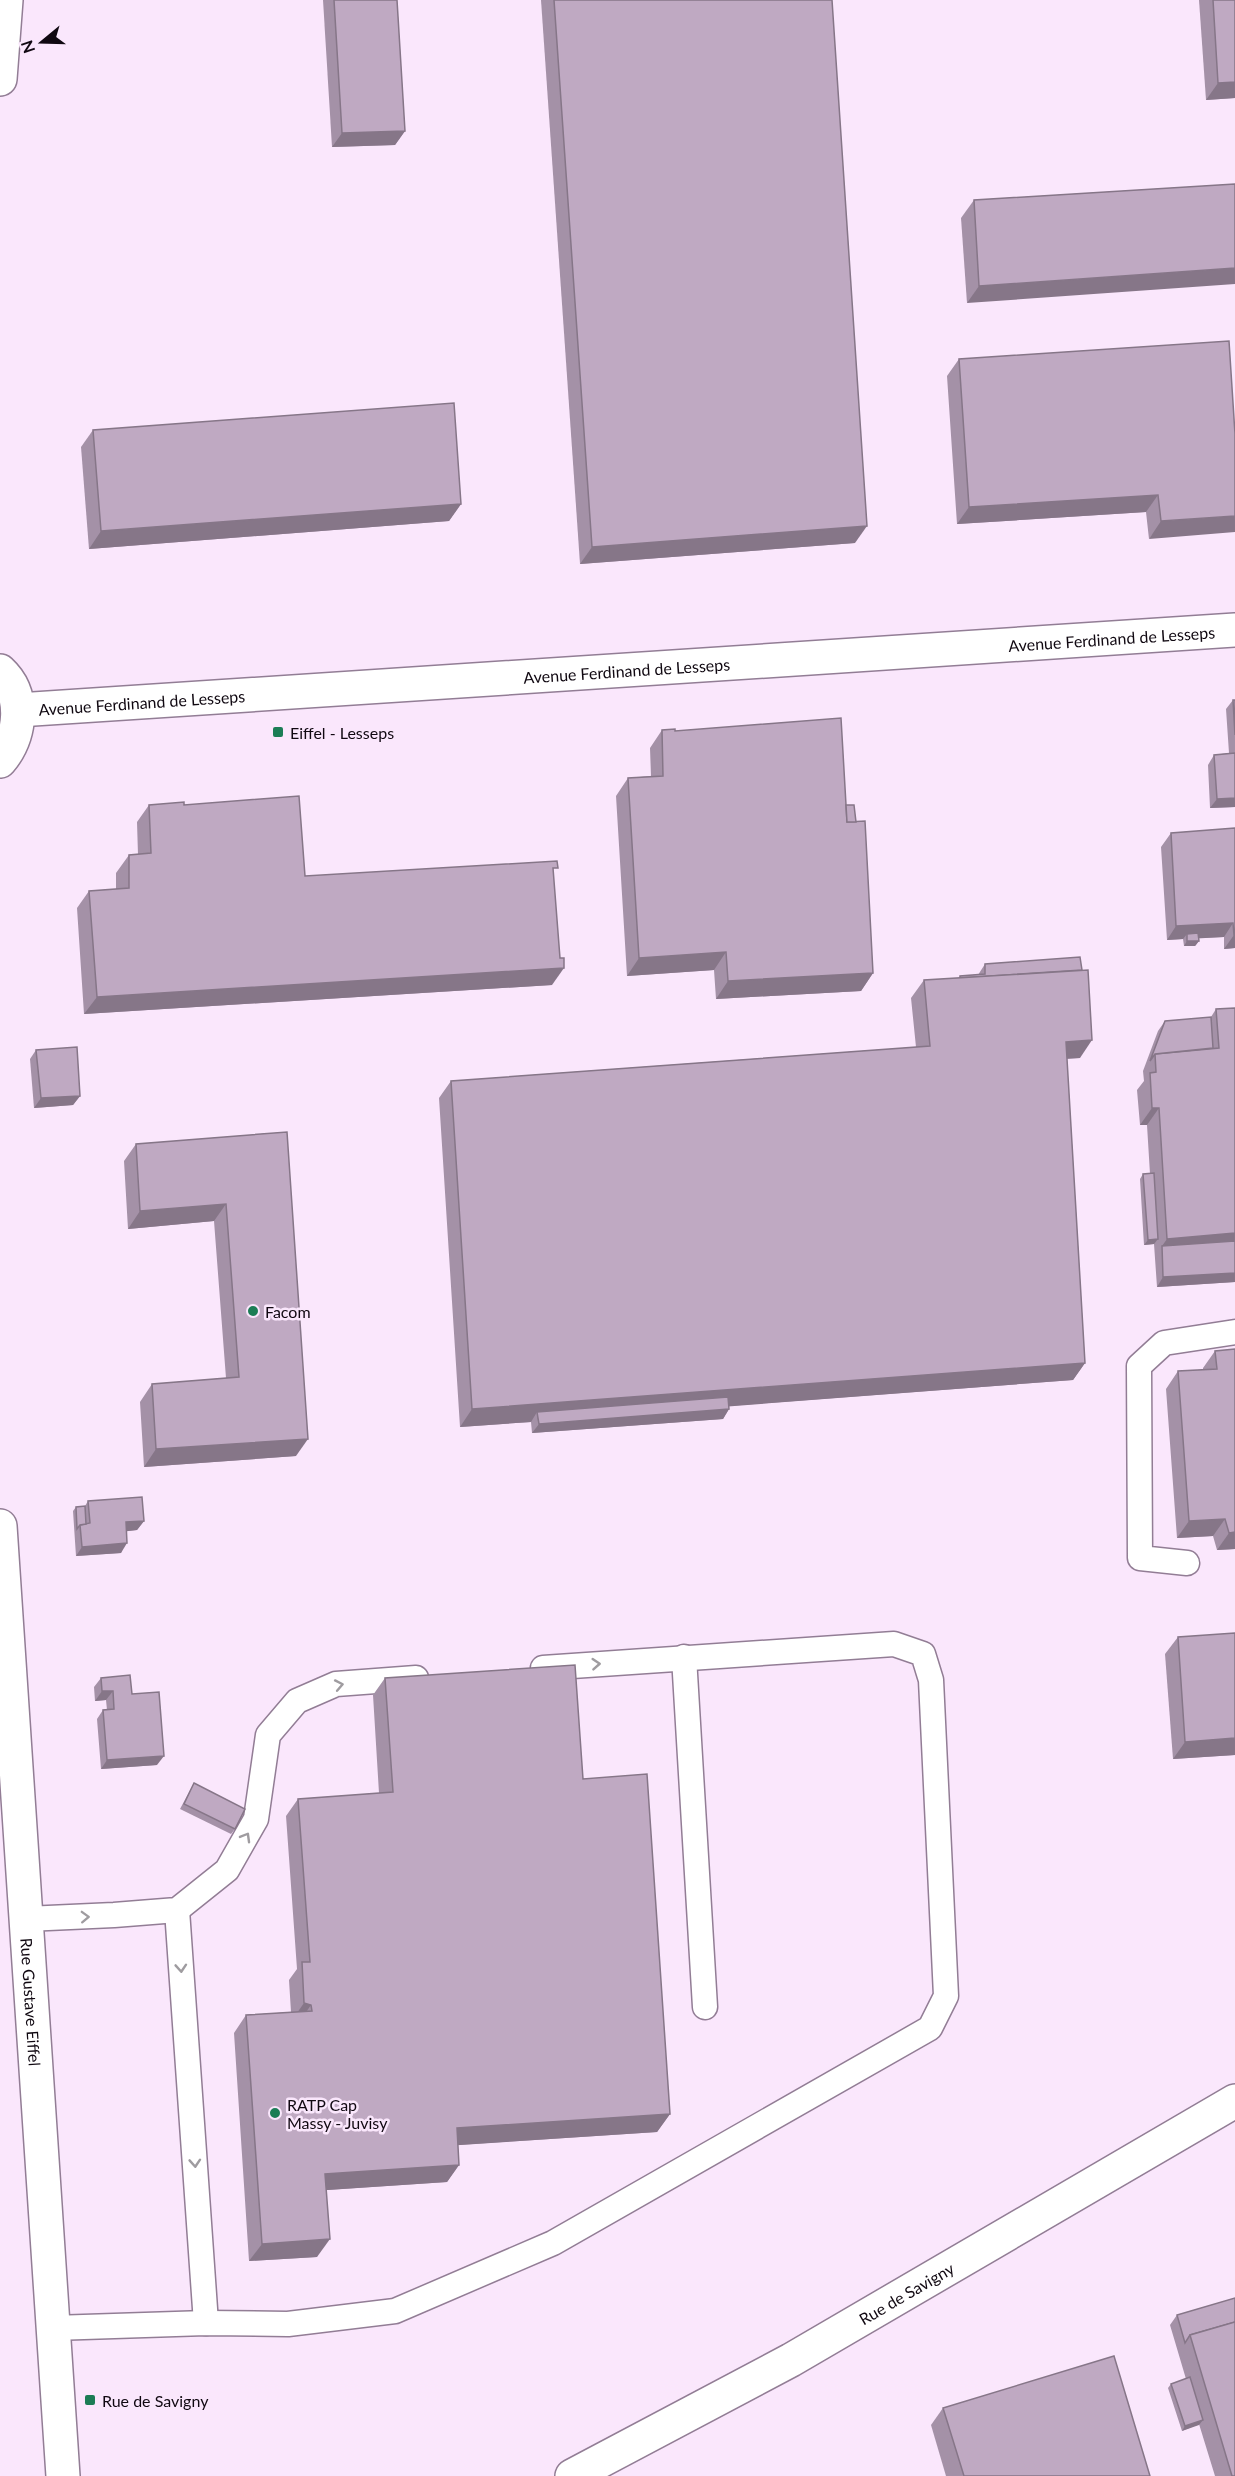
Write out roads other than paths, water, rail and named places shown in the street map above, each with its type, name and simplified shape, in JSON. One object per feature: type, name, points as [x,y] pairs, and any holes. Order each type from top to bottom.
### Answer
[{"type":"street","points":[[0,79],[6,0]]},
{"type":"street","name":"Avenue Ferdinand de Lesseps","points":[[18,710],[1235,630]]},
{"type":"street","points":[[0,671],[14,692],[18,710],[17,728],[12,745],[0,761]]},
{"type":"street","name":"Rue Gustave Eiffel","points":[[0,1526],[63,2476]]},
{"type":"street","name":"Rue de Savigny","points":[[572,2476],[791,2360],[1235,2101]]},
{"type":"lane","points":[[1188,1563],[1140,1558],[1139,1366],[1164,1343],[1235,1332]]},
{"type":"lane","points":[[53,2328],[206,2322],[288,2324],[395,2311],[553,2243],[930,2028],[946,1996],[931,1680],[924,1654],[894,1644],[521,1670]]},
{"type":"lane","points":[[684,1657],[705,2007]]},
{"type":"lane","points":[[26,1919],[177,1910],[227,1870],[256,1819],[268,1735],[297,1701],[336,1684],[440,1676]]},
{"type":"lane","points":[[177,1910],[206,2322]]},
{"type":"place","name":"Eiffel - Lesseps","points":[[278,732]]},
{"type":"place","name":"Facom","points":[[253,1311]]},
{"type":"place","name":"RATP Cap Massy - Juvisy","points":[[275,2113]]},
{"type":"place","name":"Rue de Savigny","points":[[90,2400]]}]
